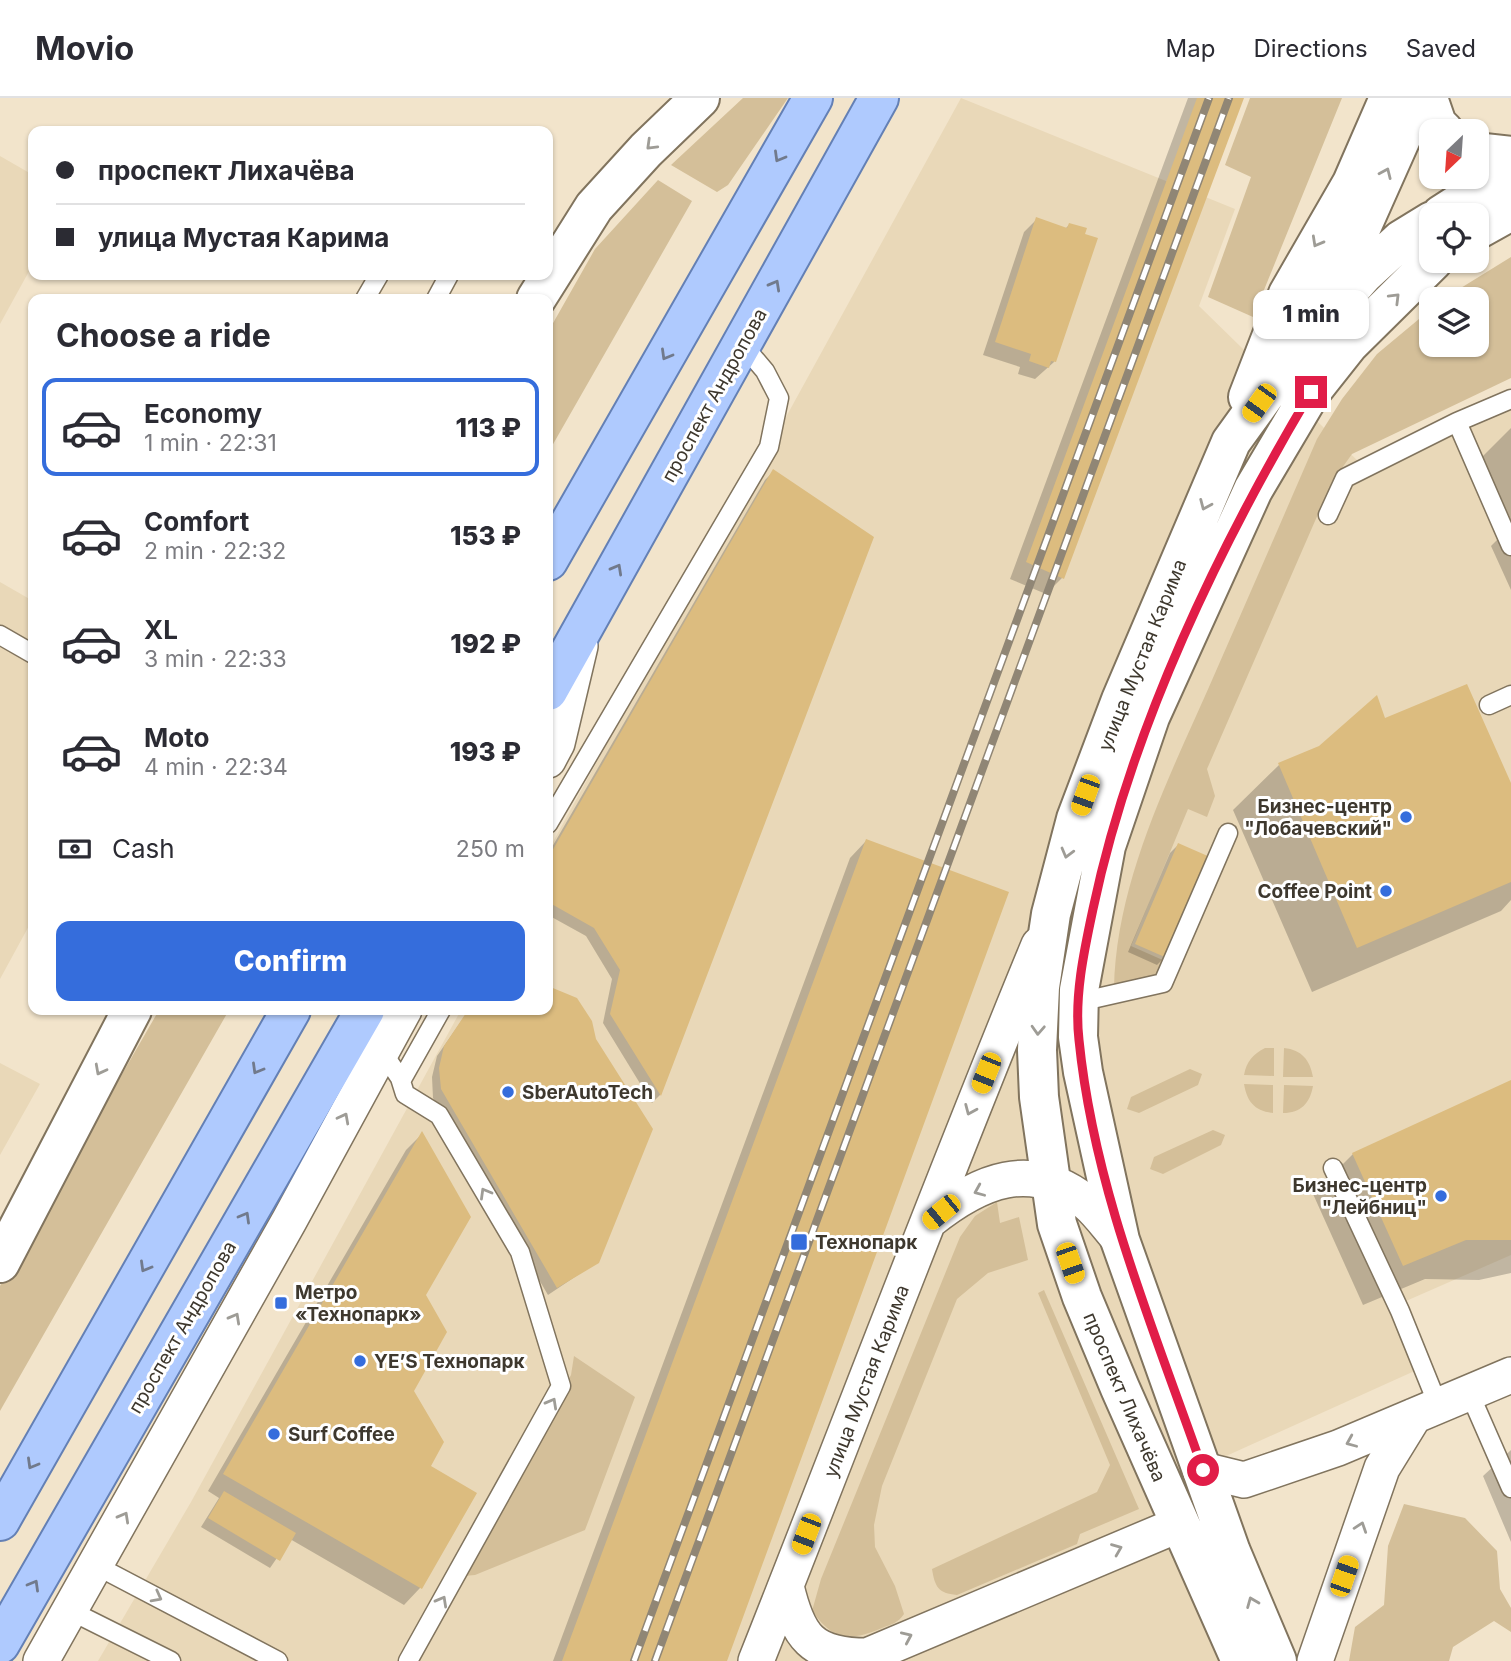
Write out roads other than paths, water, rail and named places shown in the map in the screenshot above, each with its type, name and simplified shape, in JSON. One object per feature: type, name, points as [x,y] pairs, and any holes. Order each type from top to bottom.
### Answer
[{"type":"main road","points":[[553,552],[813,98]]},
{"type":"main road","name":"проспект Андропова","points":[[553,682],[879,98]]},
{"type":"main road","points":[[0,1521],[288,1015]]},
{"type":"main road","name":"проспект Андропова","points":[[0,1644],[362,1015]]},
{"type":"street","points":[[553,272],[594,207],[646,150],[700,98]]},
{"type":"street","points":[[1231,442],[1288,293],[1352,183],[1389,98]]},
{"type":"street","points":[[1253,490],[1301,345],[1371,245],[1419,98]]},
{"type":"street","points":[[1428,98],[1435,119]]},
{"type":"street","points":[[1489,153],[1511,156]]},
{"type":"street","points":[[1460,203],[1511,170]]},
{"type":"street","points":[[1352,183],[1351,214],[1371,245],[1399,258],[1419,258]]},
{"type":"street","points":[[1489,223],[1511,211]]},
{"type":"street","points":[[1371,245],[1419,226]]},
{"type":"street","name":"улица Мустая Карима","points":[[1079,1002],[1090,925],[1106,846],[1150,717],[1253,490],[1311,392],[1342,353],[1419,272]]},
{"type":"street","name":"улица Мустая Карима","points":[[756,1661],[929,1221],[961,1132],[1051,914],[1076,819],[1121,700],[1231,442],[1301,345]]},
{"type":"street","points":[[553,751],[584,629]]},
{"type":"street","name":"проспект Лихачёва","points":[[1051,914],[1040,987],[1037,1050],[1039,1097],[1057,1224],[1082,1297],[1241,1661]]},
{"type":"street","points":[[1079,1002],[1078,1037],[1083,1072],[1120,1240],[1231,1552],[1277,1661]]},
{"type":"street","points":[[0,1263],[129,1015]]},
{"type":"street","points":[[41,1661],[97,1566],[401,1015]]},
{"type":"street","points":[[929,1221],[953,1203],[1008,1179],[1027,1176],[1050,1183],[1088,1204],[1120,1240]]},
{"type":"street","points":[[1203,1470],[1244,1480],[1338,1448],[1511,1375]]},
{"type":"street","points":[[1315,1661],[1382,1468],[1440,1404]]},
{"type":"street","points":[[786,1586],[797,1627],[816,1644],[838,1656],[867,1656],[1180,1524]]},
{"type":"lane","points":[[553,815],[769,447],[779,398],[765,371],[742,344]]},
{"type":"lane","points":[[1328,515],[1345,478],[1457,422],[1511,399]]},
{"type":"lane","points":[[1457,422],[1511,546]]},
{"type":"lane","points":[[0,635],[28,650]]},
{"type":"lane","points":[[1489,705],[1511,695]]},
{"type":"lane","points":[[1079,1002],[1163,983],[1228,833]]},
{"type":"lane","points":[[401,1081],[438,1015]]},
{"type":"lane","points":[[381,1050],[401,1081],[405,1094],[439,1115],[520,1252],[561,1386],[408,1661]]},
{"type":"lane","points":[[1333,1168],[1440,1404],[1511,1488]]},
{"type":"lane","points":[[97,1566],[278,1661]]},
{"type":"lane","points":[[71,1611],[171,1661]]},
{"type":"railway","points":[[634,1661],[1209,98]]},
{"type":"railway","points":[[655,1661],[1229,98]]},
{"type":"place","name":"Бизнес-центр \"Лобачевский\"","points":[[1406,817]]},
{"type":"place","name":"Coffee Point","points":[[1386,891]]},
{"type":"place","name":"SberAutoTech","points":[[508,1092]]},
{"type":"place","name":"Бизнес-центр \"Лейбниц\"","points":[[1441,1196]]},
{"type":"place","name":"Технопарк","points":[[799,1242]]},
{"type":"place","name":"Метро «Технопарк»","points":[[281,1303]]},
{"type":"place","name":"YE’S Технопарк","points":[[360,1361]]},
{"type":"place","name":"Surf Coffee","points":[[274,1434]]}]
